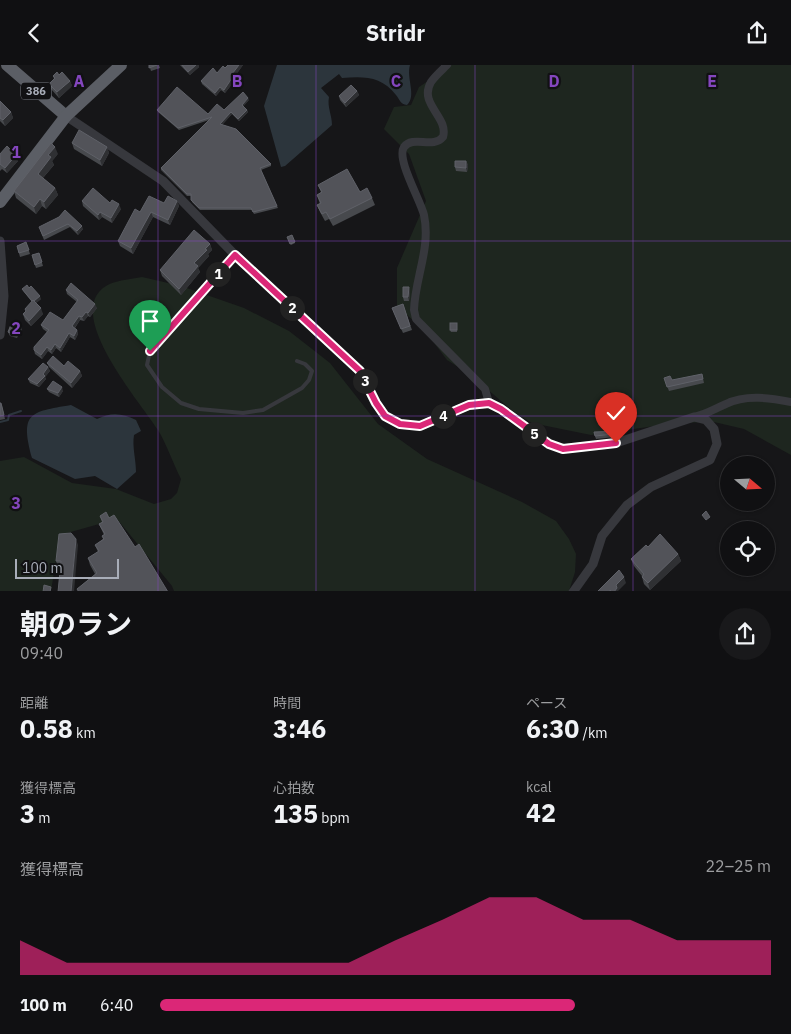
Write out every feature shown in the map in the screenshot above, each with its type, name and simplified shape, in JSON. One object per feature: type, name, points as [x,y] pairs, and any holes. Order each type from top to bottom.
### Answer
[{"type":"highway","name":"386","points":[[7,65],[66,116]]},
{"type":"highway","points":[[2,194],[66,116],[121,65]]},
{"type":"street","points":[[447,65],[431,81],[428,94],[429,102],[444,129],[443,137],[436,142],[412,142],[406,145],[401,155],[403,166],[420,201],[425,222],[426,241],[414,310],[416,319],[486,389],[489,403]]},
{"type":"street","points":[[66,116],[163,181],[235,255],[360,371],[376,403],[385,416],[400,424],[420,426],[469,405],[489,403],[501,409],[549,444],[563,449],[616,443],[694,417],[709,414],[727,403],[746,398],[791,402]]},
{"type":"street","points":[[0,241],[4,296],[0,335]]},
{"type":"street","points":[[573,591],[594,564],[602,536],[627,505],[651,487],[710,460],[717,444],[714,429],[706,420],[694,417]]},
{"type":"lane","points":[[235,255],[150,351],[147,365],[152,376],[174,398],[191,407],[244,413],[263,410],[307,384],[312,371],[305,364],[297,361]]},
{"type":"shaded area","points":[[277,65],[410,65],[410,101],[407,105],[403,104],[391,89],[378,81],[365,77],[342,78],[339,74],[321,88],[329,97],[332,125],[285,166],[281,167],[264,106]]},
{"type":"shaded area","points":[[444,65],[791,65],[791,455],[744,429],[714,422],[676,423],[591,435],[532,423],[515,413],[471,375],[447,360],[426,332],[397,306],[397,268],[426,201],[409,154],[384,129],[394,107],[411,105],[419,87],[434,77]]},
{"type":"shaded area","points":[[142,277],[181,286],[244,308],[289,331],[330,363],[378,424],[427,459],[522,502],[556,521],[569,539],[576,554],[575,572],[569,591],[174,591],[172,586],[117,519],[60,535],[51,591],[0,591],[0,461],[24,457],[72,483],[116,489],[154,504],[171,499],[177,493],[181,479],[164,442],[158,430],[112,363],[101,343],[94,323],[93,306],[99,292],[103,288],[113,283]]},
{"type":"shaded area","points":[[71,405],[97,419],[116,414],[136,420],[141,431],[134,435],[136,472],[117,489],[95,476],[75,479],[32,458],[27,432],[31,417],[46,410]]},
{"type":"building","points":[[182,65],[196,65],[188,72]]},
{"type":"building","points":[[228,65],[239,65],[224,90],[220,87],[215,93],[201,81],[213,68],[217,73],[223,66],[225,68]]},
{"type":"building","points":[[57,72],[59,75],[62,72],[70,81],[57,92],[49,84],[55,78],[53,76]]},
{"type":"building","points":[[351,85],[357,91],[345,103],[339,96]]},
{"type":"building","points":[[177,87],[208,114],[217,104],[224,110],[243,92],[248,98],[242,105],[247,110],[238,119],[231,112],[220,124],[236,129],[271,164],[260,168],[277,206],[253,212],[251,208],[199,208],[191,200],[191,194],[187,194],[161,168],[212,117],[178,128],[157,110]]},
{"type":"building","points":[[0,101],[11,112],[3,120],[0,118]]},
{"type":"building","points":[[79,130],[107,147],[100,160],[72,143]]},
{"type":"building","points":[[51,143],[55,147],[48,155],[51,157],[38,174],[55,188],[44,202],[40,199],[34,207],[14,191]]},
{"type":"building","points":[[7,146],[16,155],[5,168],[0,164],[0,154]]},
{"type":"building","points":[[455,161],[466,161],[466,168],[455,167]]},
{"type":"building","points":[[347,169],[360,192],[367,188],[372,198],[330,219],[326,212],[322,214],[317,205],[321,203],[317,195],[322,192],[318,185]]},
{"type":"building","points":[[93,188],[110,203],[112,200],[119,204],[111,218],[100,212],[98,215],[82,201]]},
{"type":"building","points":[[149,196],[164,203],[168,196],[177,201],[168,220],[151,212],[131,248],[118,241],[135,209],[140,212]]},
{"type":"building","points":[[65,210],[82,226],[77,231],[68,224],[43,236],[39,227],[59,217]]},
{"type":"building","points":[[194,230],[210,244],[205,249],[207,250],[194,263],[198,266],[179,289],[160,270]]},
{"type":"building","points":[[292,235],[295,242],[290,244],[287,237]]},
{"type":"building","points":[[26,242],[29,250],[19,253],[17,246]]},
{"type":"building","points":[[39,253],[42,262],[35,265],[32,255]]},
{"type":"building","points":[[71,283],[95,304],[88,313],[86,312],[82,317],[79,316],[72,326],[77,330],[74,336],[69,333],[60,348],[55,344],[51,350],[47,347],[41,355],[34,350],[34,347],[49,330],[41,325],[50,312],[63,320],[78,300],[66,290]]},
{"type":"building","points":[[27,285],[29,288],[31,286],[40,296],[34,301],[22,289]]},
{"type":"building","points":[[403,287],[409,287],[408,297],[403,297]]},
{"type":"building","points":[[33,300],[41,308],[29,321],[23,314]]},
{"type":"building","points":[[403,304],[410,326],[401,329],[392,308]]},
{"type":"building","points":[[12,322],[21,325],[19,333],[16,332],[16,335],[8,332]]},
{"type":"building","points":[[450,323],[457,323],[457,330],[450,330]]},
{"type":"building","points":[[53,356],[64,366],[68,361],[80,371],[71,383],[47,363]]},
{"type":"building","points":[[43,363],[48,367],[43,374],[45,376],[37,384],[28,379]]},
{"type":"building","points":[[702,374],[703,379],[667,387],[664,378],[670,376],[672,380]]},
{"type":"building","points":[[53,381],[62,387],[58,393],[47,389]]},
{"type":"building","points":[[617,396],[619,413],[611,415],[611,398]]},
{"type":"building","points":[[0,403],[4,415],[0,416]]},
{"type":"building","points":[[620,431],[614,434],[595,436],[594,432]]},
{"type":"building","points":[[706,511],[710,517],[706,520],[702,515]]},
{"type":"building","points":[[106,512],[109,518],[114,515],[135,547],[139,544],[167,591],[78,591],[77,589],[97,573],[88,558],[99,551],[95,545],[104,539],[102,536],[105,534],[99,524],[103,522],[100,516]]},
{"type":"building","points":[[71,533],[76,539],[71,591],[58,591],[61,561],[56,561],[59,534]]},
{"type":"building","points":[[660,534],[678,554],[648,583],[642,577],[644,574],[631,559],[646,545],[648,547]]},
{"type":"building","points":[[619,570],[624,577],[616,585],[617,588],[615,591],[598,591]]},
{"type":"building","points":[[44,585],[51,587],[50,591],[43,591]]},
{"type":"waterway","points":[[0,422],[8,420],[9,415],[21,411]]},
{"type":"route","points":[[150,351],[235,255],[360,371],[376,403],[385,416],[400,424],[420,426],[469,405],[489,403],[501,409],[549,444],[563,449],[616,443]]}]
